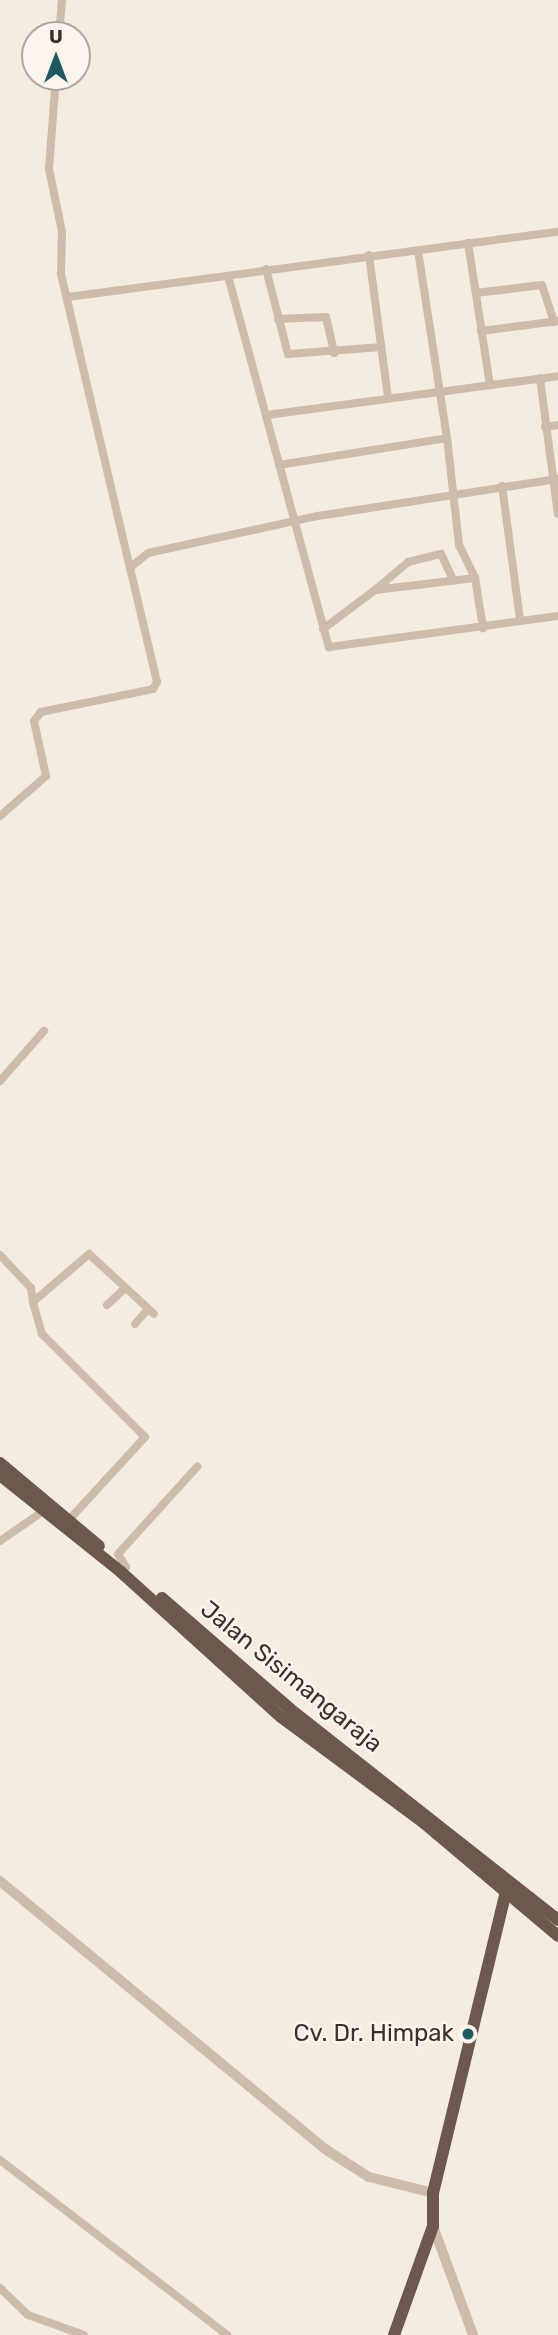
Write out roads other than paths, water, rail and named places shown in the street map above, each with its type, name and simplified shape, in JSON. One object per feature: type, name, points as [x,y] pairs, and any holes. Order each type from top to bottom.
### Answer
[{"type":"highway","name":"Jalan Sisimangaraja","points":[[0,1463],[74,1531],[123,1570],[286,1713],[403,1800],[503,1886],[558,1920]]},
{"type":"highway","name":"Jalan Sisimangaraja","points":[[0,1475],[42,1511],[74,1531]]},
{"type":"highway","points":[[394,2335],[433,2226],[433,2193],[503,1886],[558,1936]]},
{"type":"street","points":[[60,21],[62,0]]},
{"type":"street","points":[[0,816],[46,776],[34,721],[41,712],[153,689],[157,682],[68,297],[49,169],[55,91]]},
{"type":"street","points":[[68,297],[558,232]]},
{"type":"street","points":[[468,243],[490,385]]},
{"type":"street","points":[[418,250],[455,493],[459,545],[475,578],[483,628]]},
{"type":"street","points":[[369,255],[388,398]]},
{"type":"street","points":[[266,269],[288,354],[334,353],[382,347]]},
{"type":"street","points":[[228,276],[329,647],[558,616]]},
{"type":"street","points":[[476,293],[542,285],[556,321],[481,331]]},
{"type":"street","points":[[278,319],[326,317],[334,353]]},
{"type":"street","points":[[267,415],[558,376]]},
{"type":"street","points":[[540,378],[558,514]]},
{"type":"street","points":[[545,426],[558,425]]},
{"type":"street","points":[[278,466],[447,439]]},
{"type":"street","points":[[130,568],[161,546],[455,493],[555,479]]},
{"type":"street","points":[[502,486],[520,620]]},
{"type":"street","points":[[323,628],[408,562],[440,554],[453,580]]},
{"type":"street","points":[[375,590],[475,578]]},
{"type":"street","points":[[0,1081],[44,1031]]},
{"type":"street","points":[[33,1301],[86,1254],[123,1282],[122,1291],[107,1305]]},
{"type":"street","points":[[0,1255],[31,1288],[42,1335],[145,1437],[66,1520],[74,1531]]},
{"type":"street","points":[[122,1291],[151,1312],[135,1324]]},
{"type":"street","points":[[123,1570],[118,1554],[197,1467]]},
{"type":"street","points":[[0,1541],[42,1511]]},
{"type":"street","points":[[0,1881],[325,2149],[369,2177],[433,2193]]},
{"type":"street","points":[[0,2160],[227,2335]]},
{"type":"street","points":[[433,2226],[473,2335]]},
{"type":"street","points":[[0,2288],[28,2315],[84,2335]]},
{"type":"place","name":"Cv. Dr. Himpak","points":[[468,2034]]}]
